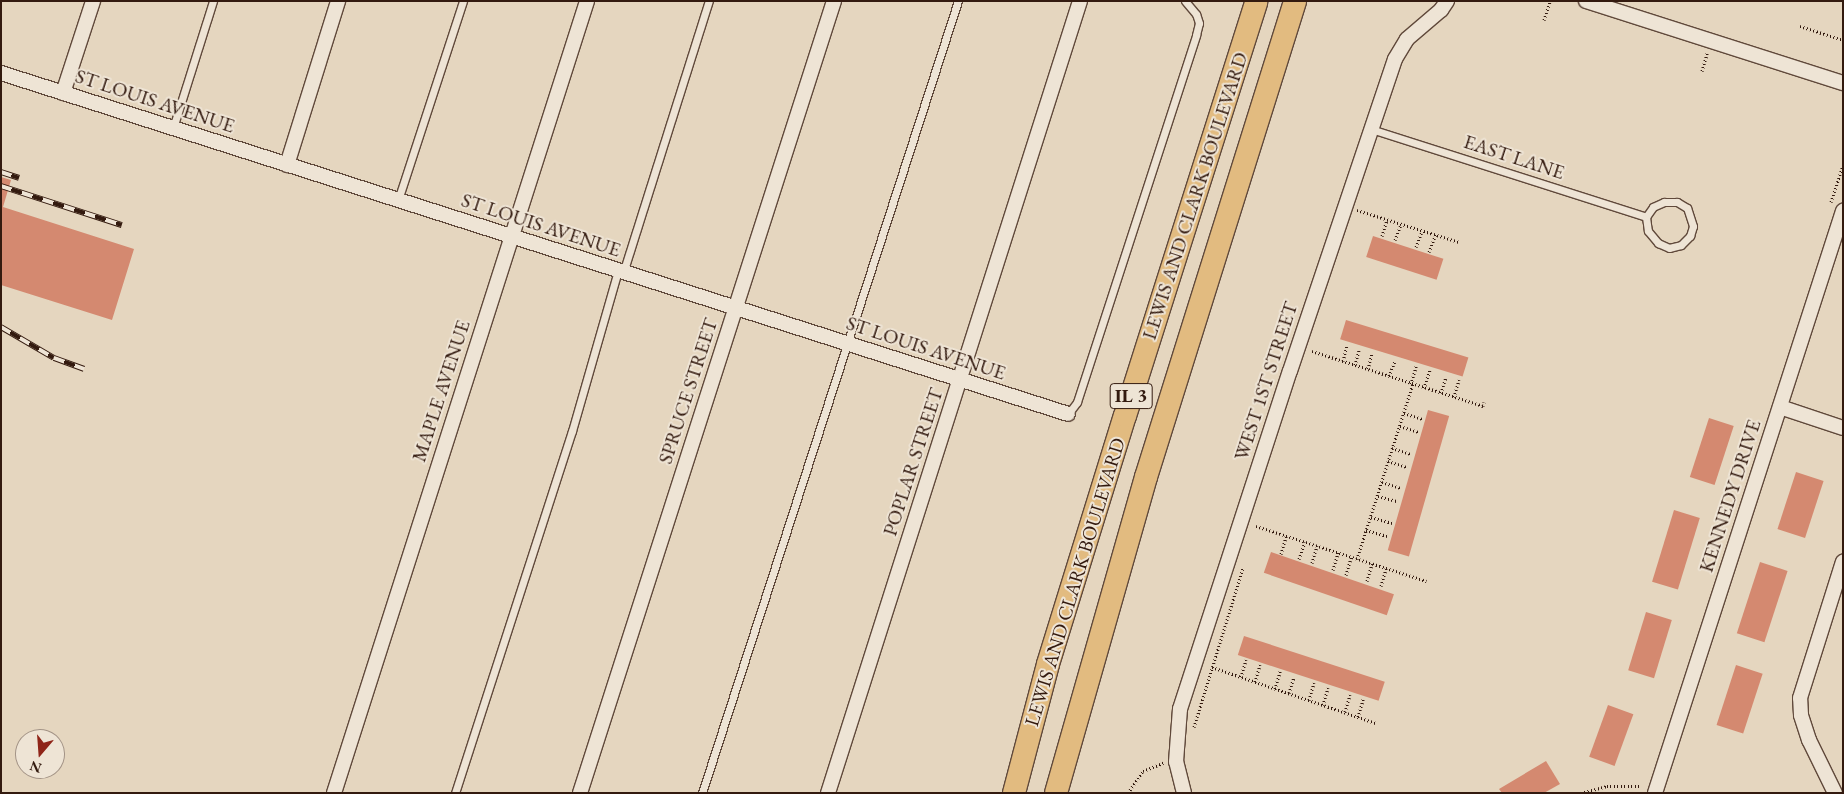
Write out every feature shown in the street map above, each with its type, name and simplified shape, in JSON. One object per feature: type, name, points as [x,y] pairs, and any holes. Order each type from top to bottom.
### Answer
[{"type":"highway","name":"LEWIS AND CLARK BOULEVARD","points":[[1014,793],[1079,563],[1256,1]]},
{"type":"highway","name":"LEWIS AND CLARK BOULEVARD","points":[[1056,793],[1138,504],[1295,1]]},
{"type":"highway","points":[[1284,37],[1307,1]]},
{"type":"street","points":[[63,93],[93,1]]},
{"type":"street","points":[[286,164],[338,1]]},
{"type":"street","name":"MAPLE AVENUE","points":[[334,793],[587,1]]},
{"type":"street","name":"SPRUCE STREET","points":[[580,793],[834,1]]},
{"type":"street","name":"POPLAR STREET","points":[[828,793],[1080,1]]},
{"type":"street","name":"WEST 1ST STREET","points":[[1184,793],[1176,762],[1180,710],[1371,129],[1395,59],[1407,39],[1446,1]]},
{"type":"street","points":[[1586,1],[1843,83]]},
{"type":"street","name":"ST LOUIS AVENUE","points":[[1,73],[1068,414]]},
{"type":"street","name":"KENNEDY DRIVE","points":[[1656,791],[1843,211]]},
{"type":"street","points":[[1780,408],[1843,428]]},
{"type":"street","points":[[1835,793],[1809,740],[1801,715],[1800,698],[1843,562]]},
{"type":"lane","points":[[173,128],[213,1]]},
{"type":"lane","points":[[398,200],[462,1]]},
{"type":"lane","points":[[455,793],[709,1]]},
{"type":"lane","points":[[702,793],[958,1]]},
{"type":"lane","points":[[1068,414],[1077,402],[1196,35],[1199,22],[1196,14],[1185,1]]},
{"type":"lane","name":"EAST LANE","points":[[1371,129],[1646,217]]},
{"type":"lane","points":[[1664,202],[1677,202],[1687,208],[1693,226],[1690,236],[1681,244],[1670,248],[1658,243],[1648,231],[1646,217],[1653,207],[1664,202]]},
{"type":"path","points":[[1544,20],[1550,1]]},
{"type":"path","points":[[1800,26],[1843,40]]},
{"type":"path","points":[[1354,220],[1360,202]]},
{"type":"path","points":[[1357,210],[1459,242]]},
{"type":"path","points":[[1382,236],[1387,220]]},
{"type":"path","points":[[1396,240],[1401,224]]},
{"type":"path","points":[[1416,247],[1422,230]]},
{"type":"path","points":[[1430,252],[1436,234]]},
{"type":"path","points":[[1310,359],[1315,342]]},
{"type":"path","points":[[1342,361],[1347,345]]},
{"type":"path","points":[[1355,365],[1360,350]]},
{"type":"path","points":[[1312,351],[1483,406],[1484,402]]},
{"type":"path","points":[[1368,370],[1372,353]]},
{"type":"path","points":[[1389,376],[1395,361]]},
{"type":"path","points":[[1357,559],[1404,413],[1416,366]]},
{"type":"path","points":[[1424,388],[1430,370]]},
{"type":"path","points":[[1442,393],[1446,377]]},
{"type":"path","points":[[1454,397],[1459,380]]},
{"type":"path","points":[[1404,413],[1422,419]]},
{"type":"path","points":[[1400,426],[1418,432]]},
{"type":"path","points":[[1392,448],[1411,454]]},
{"type":"path","points":[[1388,461],[1408,467]]},
{"type":"path","points":[[1382,482],[1401,488]]},
{"type":"path","points":[[1378,496],[1397,501]]},
{"type":"path","points":[[1371,517],[1392,523]]},
{"type":"path","points":[[1253,536],[1258,519]]},
{"type":"path","points":[[1256,526],[1426,580]]},
{"type":"path","points":[[1366,530],[1386,536]]},
{"type":"path","points":[[1280,554],[1286,536]]},
{"type":"path","points":[[1299,558],[1304,542]]},
{"type":"path","points":[[1312,563],[1317,546]]},
{"type":"path","points":[[1333,570],[1338,552]]},
{"type":"path","points":[[1346,575],[1351,557]]},
{"type":"path","points":[[1367,581],[1372,563]]},
{"type":"path","points":[[1204,690],[1244,564]]},
{"type":"path","points":[[1381,586],[1386,568]]},
{"type":"path","points":[[1241,677],[1246,660]]},
{"type":"path","points":[[1255,682],[1260,665]]},
{"type":"path","points":[[1212,667],[1376,723]]},
{"type":"path","points":[[1275,689],[1280,671]]},
{"type":"path","points":[[1289,693],[1294,677]]},
{"type":"path","points":[[1309,700],[1314,683]]},
{"type":"path","points":[[1323,705],[1328,688]]},
{"type":"path","points":[[1345,712],[1350,695]]},
{"type":"path","points":[[1358,717],[1363,699]]},
{"type":"path","points":[[1581,793],[1622,785],[1656,791]]},
{"type":"building","points":[[1,177],[11,180],[3,207],[134,249],[112,320],[1,285]]},
{"type":"building","points":[[1373,236],[1443,259],[1437,280],[1366,257]]},
{"type":"building","points":[[1346,320],[1468,357],[1463,377],[1340,339]]},
{"type":"building","points":[[1428,410],[1449,416],[1409,556],[1388,550]]},
{"type":"building","points":[[1709,418],[1734,426],[1715,485],[1690,477]]},
{"type":"building","points":[[1796,472],[1824,481],[1805,538],[1777,529]]},
{"type":"building","points":[[1674,510],[1700,518],[1678,590],[1652,582]]},
{"type":"building","points":[[1271,552],[1394,594],[1387,615],[1264,573]]},
{"type":"building","points":[[1760,562],[1788,571],[1764,642],[1737,633]]},
{"type":"building","points":[[1646,612],[1672,620],[1654,678],[1628,670]]},
{"type":"building","points":[[1244,636],[1385,682],[1379,701],[1238,655]]},
{"type":"building","points":[[1736,665],[1763,674],[1743,734],[1717,725]]},
{"type":"building","points":[[1608,705],[1633,714],[1615,766],[1589,757]]},
{"type":"building","points":[[1546,761],[1560,784],[1544,793],[1502,793],[1499,789]]},
{"type":"railway","points":[[1,172],[19,178]]},
{"type":"railway","points":[[1,186],[122,225]]},
{"type":"railway","points":[[1,327],[54,358],[84,369]]}]
